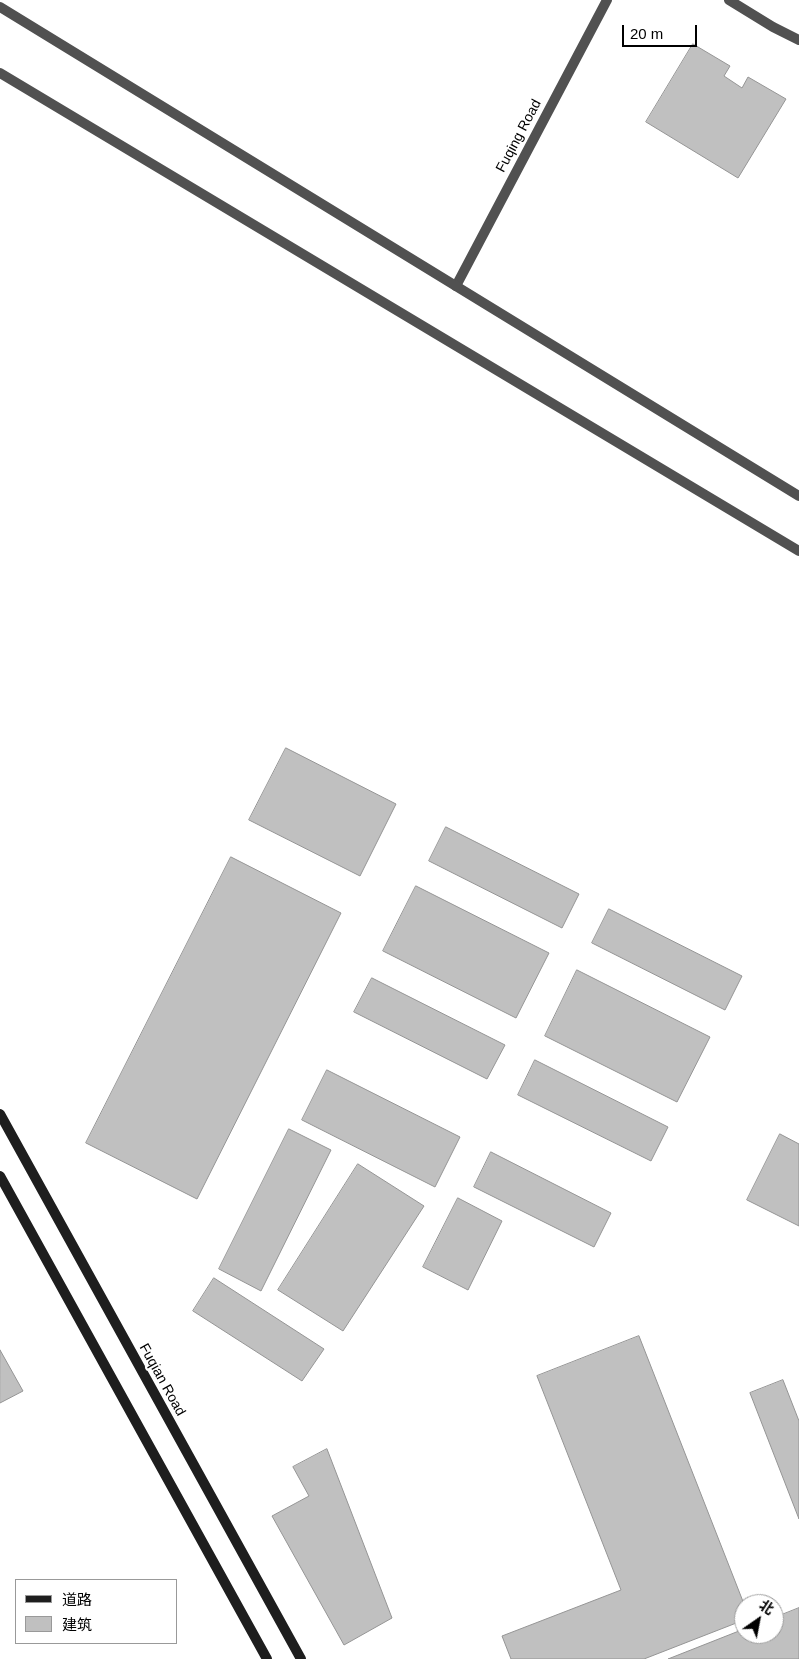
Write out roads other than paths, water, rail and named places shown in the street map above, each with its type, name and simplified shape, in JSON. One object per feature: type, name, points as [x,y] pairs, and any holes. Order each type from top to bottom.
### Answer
[{"type":"main road","name":"Fuqian Road","points":[[0,1114],[301,1659]]},
{"type":"main road","points":[[0,1176],[267,1659]]},
{"type":"street","name":"Fuqing Road","points":[[456,286],[607,0]]},
{"type":"street","points":[[728,0],[799,40]]},
{"type":"street","points":[[0,7],[799,496]]},
{"type":"street","points":[[0,73],[799,551]]}]
